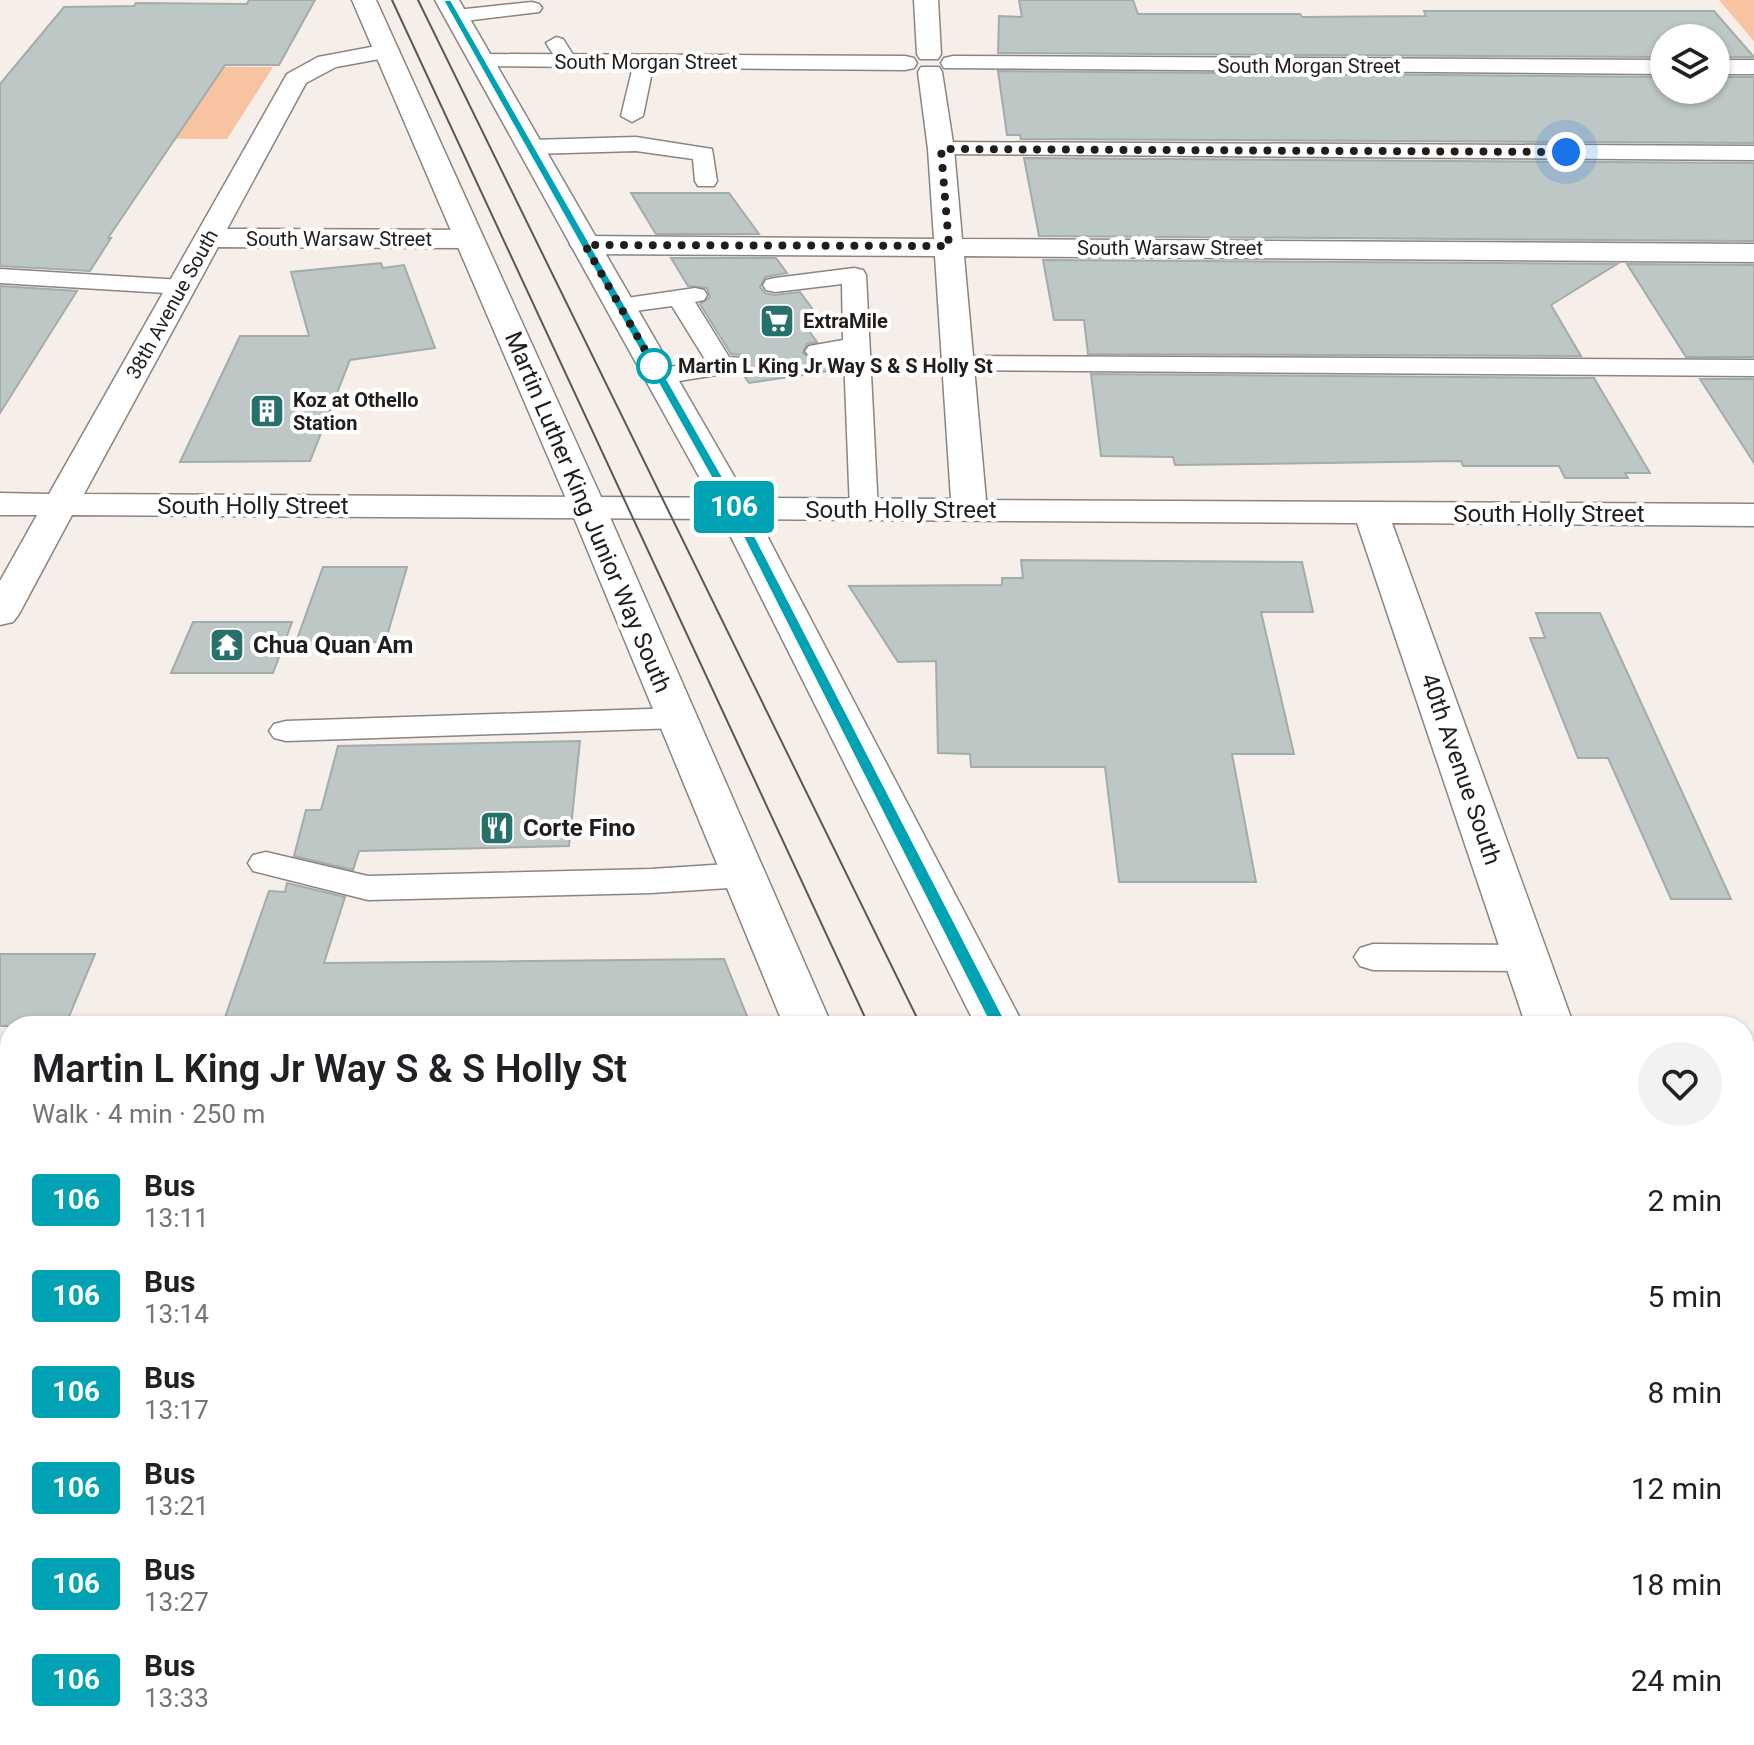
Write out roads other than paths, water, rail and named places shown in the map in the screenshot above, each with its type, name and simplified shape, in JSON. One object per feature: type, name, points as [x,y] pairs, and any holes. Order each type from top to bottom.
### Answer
[{"type":"street","name":"Martin Luther King Junior Way South","points":[[364,0],[588,508],[804,1016]]},
{"type":"street","points":[[926,0],[929,63],[941,149],[969,510]]},
{"type":"street","points":[[451,8],[735,509],[995,1016]]},
{"type":"street","name":"38th Avenue South","points":[[0,614],[296,79],[306,70],[321,64],[387,51]]},
{"type":"street","name":"South Morgan Street","points":[[483,61],[561,52],[644,62],[1650,67]]},
{"type":"street","points":[[1730,67],[1754,67]]},
{"type":"street","name":"South Warsaw Street","points":[[210,238],[469,239]]},
{"type":"street","name":"South Warsaw Street","points":[[585,245],[1754,253]]},
{"type":"street","name":"South Holly Street","points":[[0,504],[1754,515]]},
{"type":"street","name":"40th Avenue South","points":[[1371,513],[1547,1016]]},
{"type":"lane","points":[[451,8],[532,8]]},
{"type":"lane","points":[[632,116],[644,62]]},
{"type":"lane","points":[[531,147],[636,144],[704,154],[706,181]]},
{"type":"lane","points":[[941,149],[1754,153]]},
{"type":"lane","points":[[854,246],[864,511]]},
{"type":"lane","points":[[775,285],[854,275]]},
{"type":"lane","points":[[0,276],[182,287]]},
{"type":"lane","points":[[620,306],[687,297],[728,365],[660,376]]},
{"type":"lane","points":[[818,351],[856,346]]},
{"type":"lane","points":[[958,364],[1754,368]]},
{"type":"lane","points":[[286,731],[678,718]]},
{"type":"lane","points":[[266,863],[368,888],[651,881],[744,875]]},
{"type":"lane","points":[[1373,957],[1527,958]]},
{"type":"tram line","points":[[392,0],[864,1016]]},
{"type":"tram line","points":[[418,0],[916,1016]]},
{"type":"place","name":"ExtraMile","points":[[777,321]]},
{"type":"place","name":"Martin L King Jr Way S & S Holly St","points":[[654,366]]},
{"type":"place","name":"Koz at Othello Station","points":[[267,411]]},
{"type":"place","name":"Chua Quan Am","points":[[227,645]]},
{"type":"place","name":"Corte Fino","points":[[497,828]]}]
